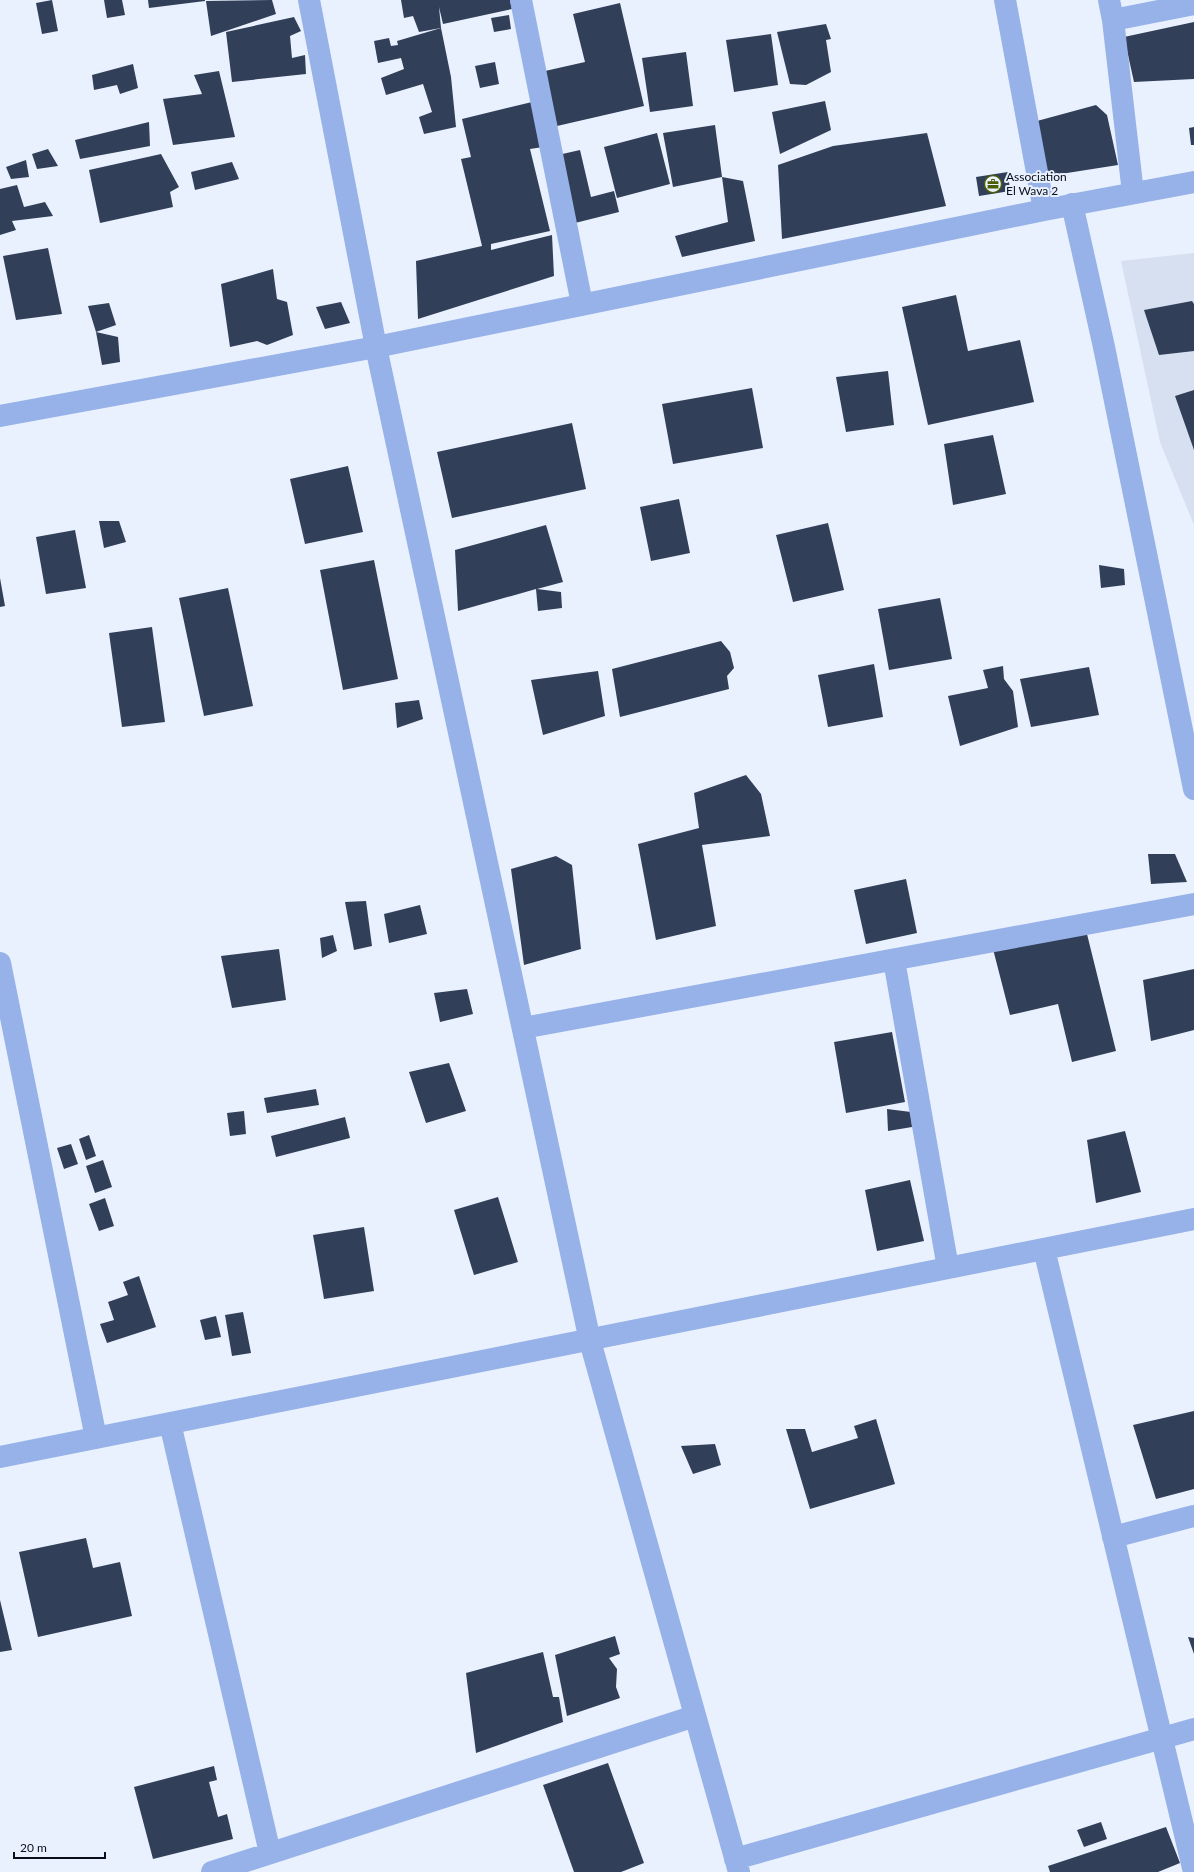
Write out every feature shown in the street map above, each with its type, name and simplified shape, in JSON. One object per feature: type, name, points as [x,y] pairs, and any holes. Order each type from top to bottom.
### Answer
[{"type":"street","points":[[309,0],[376,347],[590,1341],[737,1865],[1161,1737],[1194,1729]]},
{"type":"street","points":[[522,0],[582,304]]},
{"type":"street","points":[[1005,0],[1044,210]]},
{"type":"street","points":[[1133,193],[1111,10],[1194,4]]},
{"type":"street","points":[[0,416],[376,347],[1072,204],[1194,182]]},
{"type":"street","points":[[1072,204],[1190,744],[1194,788]]},
{"type":"street","points":[[523,1028],[1194,904]]},
{"type":"street","points":[[894,960],[948,1268]]},
{"type":"street","points":[[0,963],[96,1438]]},
{"type":"street","points":[[0,1457],[590,1341],[1194,1219]]},
{"type":"street","points":[[1044,1249],[1194,1872]]},
{"type":"street","points":[[170,1424],[270,1853]]},
{"type":"street","points":[[1114,1537],[1194,1516]]},
{"type":"street","points":[[212,1872],[695,1716]]},
{"type":"shaded area","points":[[1194,253],[1194,525],[1160,442],[1121,261]]},
{"type":"building","points":[[52,0],[58,31],[42,34],[36,3]]},
{"type":"building","points":[[104,0],[122,0],[125,15],[107,18]]},
{"type":"building","points":[[148,0],[205,0],[205,1],[149,8]]},
{"type":"building","points":[[272,0],[276,14],[211,36],[206,1]]},
{"type":"building","points":[[401,0],[510,0],[512,9],[443,24],[439,7],[441,28],[419,32],[413,16],[404,18]]},
{"type":"building","points":[[620,3],[644,106],[557,126],[545,71],[585,62],[573,14]]},
{"type":"building","points":[[509,15],[511,29],[494,32],[491,18]]},
{"type":"building","points":[[294,17],[301,31],[290,36],[292,58],[305,55],[306,74],[232,82],[226,32]]},
{"type":"building","points":[[1194,22],[1194,79],[1134,82],[1124,37]]},
{"type":"building","points":[[826,24],[831,39],[826,40],[831,72],[806,85],[790,84],[777,32]]},
{"type":"building","points":[[441,28],[451,77],[456,127],[424,134],[419,117],[432,112],[423,84],[386,95],[381,78],[404,69],[401,58],[378,63],[374,41],[389,38],[391,46],[398,45],[397,41]]},
{"type":"building","points":[[771,34],[778,85],[734,92],[726,40]]},
{"type":"building","points":[[686,52],[693,106],[650,112],[642,58]]},
{"type":"building","points":[[495,62],[499,84],[480,88],[475,66]]},
{"type":"building","points":[[133,64],[138,88],[120,94],[117,85],[94,90],[92,75]]},
{"type":"building","points":[[219,71],[235,137],[173,145],[163,99],[202,94],[194,75]]},
{"type":"building","points":[[825,101],[831,130],[780,154],[772,112]]},
{"type":"building","points":[[532,102],[543,147],[530,149],[550,231],[491,244],[491,250],[552,235],[554,276],[418,319],[416,261],[482,246],[461,159],[471,157],[462,119]]},
{"type":"building","points":[[1096,105],[1107,115],[1118,165],[1048,176],[1037,121]]},
{"type":"building","points":[[149,122],[150,146],[80,159],[75,140]]},
{"type":"building","points":[[715,125],[722,177],[673,187],[663,133]]},
{"type":"building","points":[[1194,127],[1194,145],[1191,145],[1189,128]]},
{"type":"building","points":[[657,133],[670,184],[617,198],[604,147]]},
{"type":"building","points":[[927,133],[946,206],[782,239],[778,165],[833,146]]},
{"type":"building","points":[[48,149],[58,166],[37,169],[32,154]]},
{"type":"building","points":[[580,150],[591,197],[614,191],[619,212],[575,223],[558,155]]},
{"type":"building","points":[[161,154],[179,187],[170,192],[173,207],[100,223],[89,170]]},
{"type":"building","points":[[26,160],[29,177],[11,179],[6,167]]},
{"type":"building","points":[[232,162],[239,179],[195,190],[191,172]]},
{"type":"building","name":"Association El Wava 2","points":[[1008,172],[1010,191],[979,196],[976,177]]},
{"type":"building","points":[[722,177],[743,181],[755,241],[682,257],[675,236],[728,222]]},
{"type":"building","points":[[17,185],[24,207],[45,202],[53,216],[12,221],[16,230],[0,235],[0,189]]},
{"type":"building","points":[[48,248],[62,314],[16,320],[3,256]]},
{"type":"building","points":[[273,269],[277,299],[287,302],[293,335],[267,345],[257,341],[230,347],[221,284]]},
{"type":"building","points":[[956,295],[968,351],[1020,340],[1034,402],[928,425],[902,307]]},
{"type":"building","points":[[1192,301],[1194,304],[1194,351],[1159,355],[1144,310]]},
{"type":"building","points":[[341,302],[350,323],[325,329],[316,307]]},
{"type":"building","points":[[109,303],[116,325],[96,332],[88,306]]},
{"type":"building","points":[[96,332],[118,337],[120,362],[102,365]]},
{"type":"building","points":[[888,371],[894,425],[846,432],[836,377]]},
{"type":"building","points":[[752,388],[763,448],[673,464],[662,404]]},
{"type":"building","points":[[1194,390],[1194,450],[1175,396]]},
{"type":"building","points":[[572,423],[586,489],[452,518],[437,452]]},
{"type":"building","points":[[993,435],[1006,494],[953,505],[944,444]]},
{"type":"building","points":[[348,466],[363,532],[305,544],[290,479]]},
{"type":"building","points":[[679,499],[690,553],[651,561],[640,507]]},
{"type":"building","points":[[99,521],[119,521],[126,542],[104,548]]},
{"type":"building","points":[[828,523],[844,590],[793,602],[776,535]]},
{"type":"building","points":[[546,525],[563,582],[537,589],[561,592],[562,608],[538,611],[536,589],[458,611],[455,550]]},
{"type":"building","points":[[75,530],[86,588],[46,594],[36,537]]},
{"type":"building","points":[[374,560],[398,679],[343,690],[320,570]]},
{"type":"building","points":[[1099,565],[1124,569],[1125,585],[1101,588]]},
{"type":"building","points":[[0,578],[5,606],[0,607]]},
{"type":"building","points":[[228,588],[253,706],[204,716],[179,598]]},
{"type":"building","points":[[940,598],[952,659],[889,670],[878,609]]},
{"type":"building","points":[[152,627],[165,722],[122,727],[109,633]]},
{"type":"building","points":[[721,641],[730,652],[734,668],[727,676],[729,689],[620,717],[612,669]]},
{"type":"building","points":[[874,664],[883,717],[828,727],[818,675]]},
{"type":"building","points":[[1003,666],[1004,679],[1013,691],[1018,727],[960,746],[948,696],[988,688],[983,670]]},
{"type":"building","points":[[1089,667],[1099,715],[1031,727],[1020,679]]},
{"type":"building","points":[[598,671],[605,716],[543,735],[531,680]]},
{"type":"building","points":[[419,700],[423,719],[397,728],[395,703]]},
{"type":"building","points":[[746,775],[761,794],[770,836],[702,845],[716,926],[656,940],[638,844],[699,828],[694,793]]},
{"type":"building","points":[[1148,854],[1175,854],[1187,882],[1151,884]]},
{"type":"building","points":[[556,856],[572,865],[581,949],[524,965],[511,869]]},
{"type":"building","points":[[906,879],[917,933],[866,944],[854,890]]},
{"type":"building","points":[[366,901],[372,946],[354,950],[345,902]]},
{"type":"building","points":[[420,905],[427,934],[389,943],[384,914]]},
{"type":"building","points":[[1085,926],[1116,1051],[1072,1062],[1058,1004],[1010,1015],[993,949]]},
{"type":"building","points":[[333,935],[337,951],[322,958],[320,938]]},
{"type":"building","points":[[279,949],[286,1000],[232,1008],[221,956]]},
{"type":"building","points":[[1194,969],[1194,1030],[1151,1041],[1143,980]]},
{"type":"building","points":[[467,989],[473,1014],[440,1022],[434,993]]},
{"type":"building","points":[[892,1032],[905,1102],[846,1113],[834,1042]]},
{"type":"building","points":[[449,1063],[466,1111],[426,1123],[409,1072]]},
{"type":"building","points":[[316,1089],[319,1105],[267,1113],[264,1098]]},
{"type":"building","points":[[887,1109],[911,1112],[912,1127],[888,1131]]},
{"type":"building","points":[[244,1111],[246,1134],[230,1136],[227,1113]]},
{"type":"building","points":[[345,1117],[350,1138],[276,1157],[271,1136]]},
{"type":"building","points":[[1125,1131],[1141,1192],[1096,1203],[1087,1140]]},
{"type":"building","points":[[89,1135],[96,1156],[86,1160],[79,1139]]},
{"type":"building","points":[[71,1144],[78,1164],[64,1169],[57,1148]]},
{"type":"building","points":[[103,1160],[112,1187],[95,1193],[86,1166]]},
{"type":"building","points":[[910,1180],[924,1241],[877,1251],[865,1190]]},
{"type":"building","points":[[498,1197],[518,1262],[474,1275],[454,1210]]},
{"type":"building","points":[[105,1198],[114,1226],[99,1231],[89,1204]]},
{"type":"building","points":[[364,1227],[374,1291],[324,1299],[313,1235]]},
{"type":"building","points":[[139,1276],[156,1327],[107,1343],[100,1324],[114,1320],[108,1302],[128,1295],[123,1282]]},
{"type":"building","points":[[243,1312],[251,1353],[232,1356],[225,1315]]},
{"type":"building","points":[[216,1316],[221,1337],[205,1340],[200,1320]]},
{"type":"building","points":[[1194,1411],[1194,1489],[1156,1499],[1133,1425]]},
{"type":"building","points":[[876,1419],[895,1484],[810,1509],[786,1429],[805,1429],[812,1452],[858,1438],[854,1426]]},
{"type":"building","points":[[715,1444],[721,1465],[693,1474],[681,1446]]},
{"type":"building","points":[[86,1538],[93,1568],[120,1562],[132,1616],[38,1637],[19,1552]]},
{"type":"building","points":[[0,1600],[12,1650],[0,1652]]},
{"type":"building","points":[[615,1636],[620,1654],[609,1658],[617,1669],[616,1687],[620,1698],[567,1716],[555,1655]]},
{"type":"building","points":[[1188,1637],[1194,1638],[1194,1654]]},
{"type":"building","points":[[543,1652],[553,1697],[559,1697],[563,1722],[476,1753],[466,1673]]},
{"type":"building","points":[[608,1763],[644,1863],[621,1872],[574,1872],[543,1785]]},
{"type":"building","points":[[214,1766],[217,1780],[209,1782],[218,1817],[227,1814],[233,1839],[153,1859],[134,1787]]},
{"type":"building","points":[[1101,1822],[1107,1839],[1084,1847],[1077,1830]]},
{"type":"building","points":[[1166,1827],[1180,1863],[1158,1872],[1050,1872],[1048,1866]]},
{"type":"place","name":"Association El Wava 2","points":[[993,184]]}]
